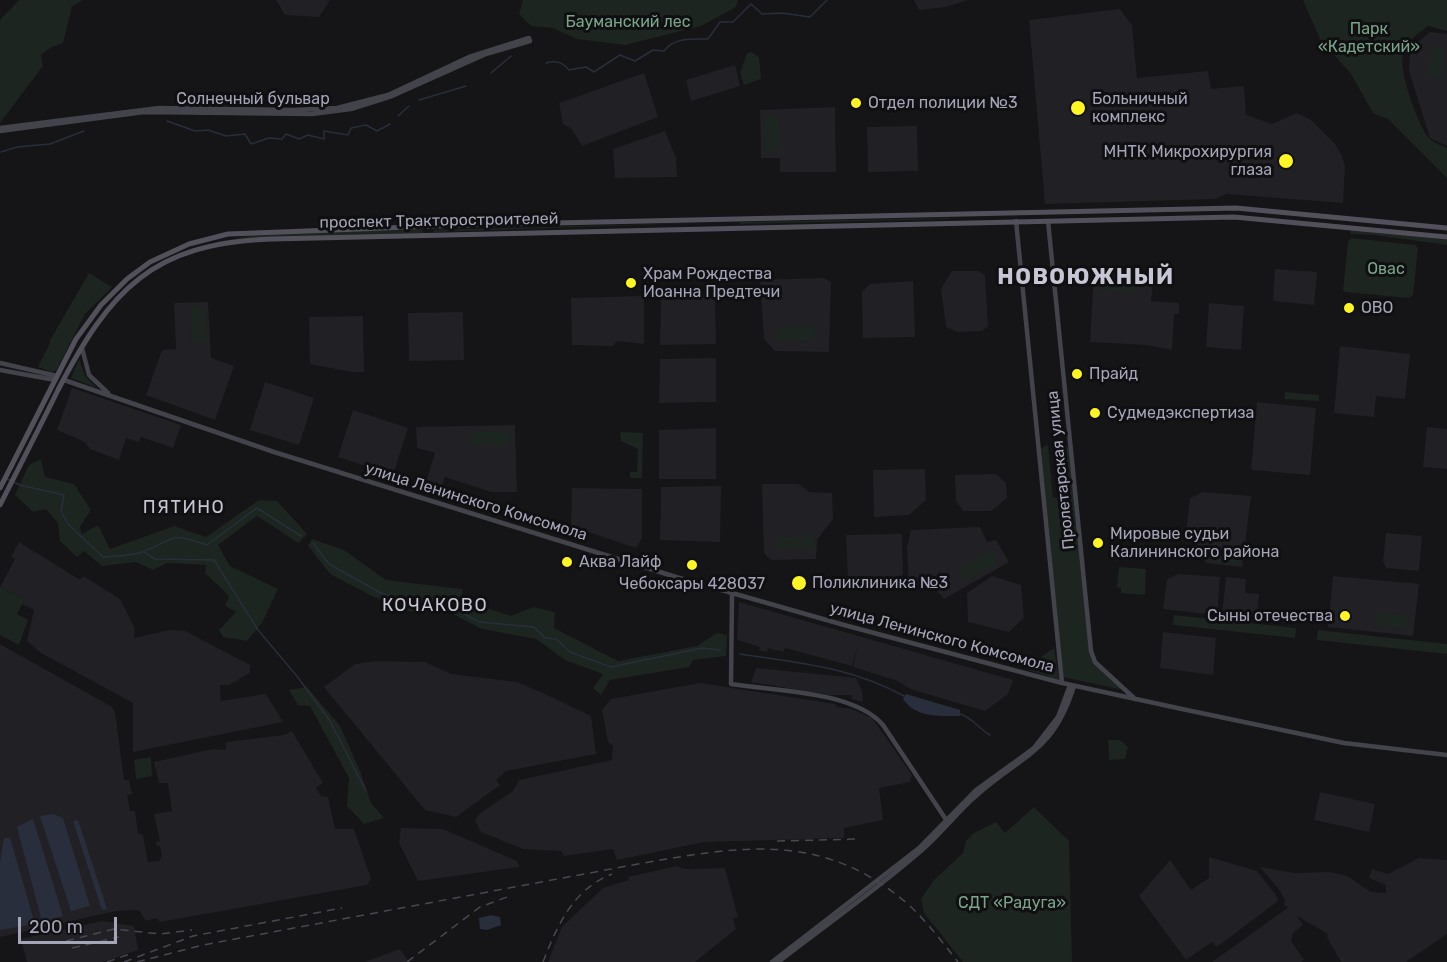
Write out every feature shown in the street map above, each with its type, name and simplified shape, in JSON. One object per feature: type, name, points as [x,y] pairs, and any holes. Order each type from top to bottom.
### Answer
[{"type":"main road","name":"проспект Тракторостроителей","points":[[0,488],[82,329],[110,296],[142,267],[189,244],[228,234],[431,226],[1201,209],[1259,209],[1447,228]]},
{"type":"main road","points":[[1201,209],[1201,217]]},
{"type":"main road","points":[[1154,210],[1155,218]]},
{"type":"main road","points":[[1089,211],[1089,220]]},
{"type":"main road","points":[[1045,212],[1048,221]]},
{"type":"main road","points":[[1016,221],[1019,213]]},
{"type":"main road","name":"проспект Тракторостроителей","points":[[0,505],[82,345],[106,310],[138,279],[169,261],[203,247],[252,240],[1201,217],[1256,218],[1346,225],[1447,237]]},
{"type":"main road","points":[[1346,225],[1347,217]]},
{"type":"main road","points":[[731,220],[732,228]]},
{"type":"main road","points":[[431,226],[432,235]]},
{"type":"main road","points":[[56,378],[64,380]]},
{"type":"street","name":"Солнечный бульвар","points":[[0,129],[144,112],[179,110],[313,112],[374,103],[470,58],[530,40]]},
{"type":"street","name":"Пролетарская улица","points":[[1016,221],[1062,683]]},
{"type":"street","name":"Пролетарская улица","points":[[1048,221],[1091,651],[1095,662],[1135,699]]},
{"type":"street","points":[[82,345],[89,375],[112,397]]},
{"type":"street","points":[[0,363],[56,378]]},
{"type":"street","points":[[0,369],[56,378]]},
{"type":"street","name":"улица Ленинского Комсомола","points":[[64,380],[274,452],[732,594],[1062,683],[1335,741],[1447,755]]},
{"type":"street","points":[[732,594],[731,684],[842,700],[869,712],[883,725],[948,823]]},
{"type":"street","points":[[775,961],[919,848],[948,823],[976,790],[1010,768],[1034,748],[1055,726],[1072,685]]},
{"type":"shaded area","points":[[276,0],[330,0],[319,17],[285,15]]},
{"type":"shaded area","points":[[914,0],[967,0],[946,7],[919,10]]},
{"type":"shaded area","name":"Больничный комплекс","points":[[1120,9],[1132,25],[1137,78],[1208,71],[1211,89],[1244,86],[1246,115],[1272,124],[1297,113],[1311,120],[1336,145],[1342,156],[1345,166],[1343,203],[1226,194],[1215,199],[1045,204],[1029,20]]},
{"type":"shaded area","points":[[1430,32],[1447,34],[1447,146],[1430,138],[1409,71],[1410,49]]},
{"type":"shaded area","points":[[735,65],[740,86],[691,101],[686,80]]},
{"type":"shaded area","points":[[644,73],[658,117],[582,146],[572,129],[563,124],[559,103]]},
{"type":"shaded area","points":[[835,107],[836,172],[780,172],[780,158],[761,158],[760,110]]},
{"type":"shaded area","points":[[917,126],[918,171],[868,172],[867,127]]},
{"type":"shaded area","points":[[665,131],[676,158],[677,177],[615,178],[613,149]]},
{"type":"shaded area","points":[[1275,269],[1317,272],[1314,305],[1273,301]]},
{"type":"shaded area","points":[[952,271],[979,271],[985,276],[988,326],[982,331],[957,332],[946,327],[941,289]]},
{"type":"shaded area","points":[[1094,271],[1154,276],[1151,301],[1179,303],[1179,314],[1174,314],[1172,350],[1147,345],[1090,342]]},
{"type":"shaded area","points":[[824,278],[831,282],[829,352],[775,351],[764,339],[760,280]]},
{"type":"shaded area","points":[[913,281],[915,337],[863,338],[862,292],[870,284]]},
{"type":"shaded area","points":[[715,294],[716,344],[660,345],[661,295]]},
{"type":"shaded area","points":[[644,296],[644,344],[617,341],[613,346],[572,345],[571,298]]},
{"type":"shaded area","points":[[208,302],[211,358],[234,366],[215,420],[146,395],[162,350],[176,349],[174,303]]},
{"type":"shaded area","points":[[1209,303],[1244,306],[1241,350],[1206,347]]},
{"type":"shaded area","points":[[463,312],[464,360],[409,361],[408,313]]},
{"type":"shaded area","points":[[363,316],[364,372],[351,372],[310,364],[309,317]]},
{"type":"shaded area","points":[[1340,346],[1410,354],[1405,399],[1376,396],[1374,417],[1334,413]]},
{"type":"shaded area","points":[[716,358],[716,402],[659,403],[660,359]]},
{"type":"shaded area","points":[[265,382],[314,398],[299,445],[250,430]]},
{"type":"shaded area","points":[[72,388],[181,425],[173,448],[141,437],[139,442],[126,438],[119,460],[90,449],[85,442],[57,430]]},
{"type":"shaded area","points":[[1257,402],[1316,408],[1310,475],[1251,470]]},
{"type":"shaded area","points":[[353,410],[408,428],[393,475],[338,457]]},
{"type":"shaded area","points":[[515,425],[517,492],[491,492],[445,477],[441,490],[425,485],[435,453],[417,448],[416,427]]},
{"type":"shaded area","points":[[1427,427],[1447,429],[1447,469],[1423,467]]},
{"type":"shaded area","points":[[716,428],[716,479],[659,479],[659,430]]},
{"type":"shaded area","points":[[925,469],[926,500],[909,515],[874,517],[873,470]]},
{"type":"shaded area","points":[[996,474],[1006,483],[1007,498],[991,511],[963,511],[956,501],[955,475]]},
{"type":"shaded area","points":[[762,484],[799,484],[809,492],[832,493],[833,519],[817,540],[816,559],[771,560],[764,553]]},
{"type":"shaded area","points":[[721,486],[720,542],[660,540],[661,487]]},
{"type":"shaded area","points":[[572,488],[642,489],[642,538],[636,548],[571,526]]},
{"type":"shaded area","points":[[1203,492],[1251,496],[1242,567],[1206,563],[1186,530],[1190,498]]},
{"type":"shaded area","points":[[980,527],[987,542],[996,540],[1009,562],[944,599],[934,587],[909,584],[907,548],[911,530]]},
{"type":"shaded area","points":[[1386,533],[1422,536],[1419,571],[1386,568],[1383,561]]},
{"type":"shaded area","points":[[902,534],[903,575],[893,578],[848,579],[846,535]]},
{"type":"shaded area","points":[[19,542],[80,580],[83,576],[120,599],[135,629],[134,638],[169,630],[185,631],[250,665],[250,673],[229,685],[220,685],[221,701],[266,694],[283,722],[133,752],[133,703],[41,653],[27,641],[34,610],[22,604],[25,599],[0,587],[15,559],[11,557]]},
{"type":"shaded area","points":[[1178,574],[1220,577],[1217,615],[1163,609],[1167,579]]},
{"type":"shaded area","points":[[992,576],[1021,585],[1024,618],[1009,632],[968,622],[967,593]]},
{"type":"shaded area","points":[[1333,576],[1419,584],[1413,636],[1328,627]]},
{"type":"shaded area","points":[[1226,577],[1246,579],[1245,593],[1259,594],[1257,620],[1222,616]]},
{"type":"shaded area","points":[[739,602],[1013,680],[1008,694],[985,711],[910,689],[898,681],[853,667],[858,644],[852,666],[785,648],[783,652],[768,648],[767,652],[759,650],[760,647],[737,640]]},
{"type":"shaded area","points":[[1163,632],[1216,638],[1213,675],[1160,668]]},
{"type":"shaded area","points":[[0,644],[112,707],[115,712],[124,780],[129,780],[132,794],[127,795],[130,811],[135,811],[138,833],[143,835],[148,862],[159,861],[162,856],[160,846],[157,846],[156,842],[160,841],[154,814],[172,811],[168,783],[159,783],[154,762],[213,749],[225,750],[227,742],[284,735],[292,731],[323,783],[316,788],[321,796],[328,797],[335,829],[354,829],[371,879],[367,885],[160,922],[156,918],[146,921],[139,910],[116,911],[0,937]]},
{"type":"shaded area","points":[[377,661],[425,662],[451,674],[517,682],[543,693],[591,716],[596,754],[506,771],[496,780],[500,785],[456,817],[425,810],[324,687],[355,664]]},
{"type":"shaded area","points":[[756,668],[856,678],[862,691],[863,702],[852,699],[852,695],[830,695],[751,682]]},
{"type":"shaded area","points":[[700,683],[835,704],[837,707],[851,709],[872,718],[912,775],[910,782],[879,788],[883,820],[844,828],[844,838],[704,842],[617,860],[613,849],[564,856],[561,851],[523,849],[481,832],[475,821],[479,814],[513,791],[519,780],[612,760],[613,746],[608,742],[602,710],[611,699]]},
{"type":"shaded area","points":[[1320,792],[1375,804],[1369,832],[1314,820]]},
{"type":"shaded area","points":[[401,828],[443,829],[517,861],[519,867],[418,881],[399,843]]},
{"type":"shaded area","points":[[1209,857],[1257,871],[1276,895],[1278,901],[1217,947],[1212,942],[1186,960],[1139,896],[1170,860],[1191,890],[1209,878]]},
{"type":"shaded area","points":[[1419,858],[1447,860],[1447,934],[1406,962],[1341,962],[1327,937],[1328,934],[1297,916],[1303,925],[1293,933],[1291,941],[1304,960],[1301,962],[1212,962],[1289,907],[1284,906],[1285,900],[1280,891],[1260,867],[1295,873],[1330,872],[1347,876],[1371,892],[1386,893],[1386,885],[1369,878],[1372,869],[1388,874]]},
{"type":"shaded area","points":[[677,866],[685,869],[725,868],[738,917],[733,919],[736,929],[695,962],[548,962],[562,927],[603,888],[629,880],[628,877]]},
{"type":"shaded area","points":[[103,921],[134,926],[138,950],[103,962],[27,962],[21,939]]},
{"type":"shaded area","points":[[400,949],[409,962],[365,962]]},
{"type":"green space","points":[[19,0],[83,0],[72,6],[63,43],[50,48],[41,55],[43,66],[0,123],[0,20]]},
{"type":"green space","name":"Бауманский лес","points":[[523,0],[738,0],[736,7],[701,26],[625,45],[577,39],[553,28],[531,26],[519,14]]},
{"type":"green space","name":"Парк «Кадетский»","points":[[1303,0],[1447,0],[1447,31],[1428,26],[1407,44],[1402,61],[1409,95],[1423,129],[1431,140],[1447,148],[1447,178],[1388,119],[1373,113],[1351,74],[1320,39]]},
{"type":"green space","points":[[1432,46],[1445,49],[1440,77],[1428,74]]},
{"type":"green space","points":[[751,52],[759,57],[761,79],[744,85],[740,73],[747,53]]},
{"type":"green space","points":[[771,114],[780,121],[779,147],[773,154],[764,149],[765,121]]},
{"type":"green space","points":[[950,219],[740,224],[740,222]]},
{"type":"green space","points":[[727,222],[434,232],[434,230]]},
{"type":"green space","points":[[1351,229],[1447,240],[1447,245],[1350,234]]},
{"type":"green space","points":[[422,230],[423,233],[235,238],[265,233]]},
{"type":"green space","name":"Овас","points":[[1352,238],[1415,245],[1418,248],[1413,295],[1409,298],[1345,292],[1343,290],[1348,241]]},
{"type":"green space","points":[[89,273],[112,287],[85,314],[56,371],[51,372],[38,367],[49,342]]},
{"type":"green space","points":[[1102,277],[1137,280],[1137,293],[1099,290],[1099,279]]},
{"type":"green space","points":[[193,305],[205,308],[207,341],[204,344],[192,342],[191,308]]},
{"type":"green space","points":[[812,326],[815,329],[814,340],[777,341],[777,328]]},
{"type":"green space","points":[[79,359],[85,376],[97,388],[71,378]]},
{"type":"green space","points":[[1285,392],[1319,395],[1319,401],[1284,399]]},
{"type":"green space","points":[[505,431],[511,437],[510,443],[505,446],[476,446],[470,441],[471,435],[476,432]]},
{"type":"green space","points":[[620,432],[643,433],[642,478],[630,478],[630,472],[637,472],[638,449],[621,441]]},
{"type":"green space","points":[[1064,443],[1072,452],[1091,651],[1096,662],[1128,691],[1063,677],[1041,449],[1048,444],[1053,498],[1068,497]]},
{"type":"green space","points":[[41,459],[45,477],[74,484],[91,510],[80,527],[82,534],[98,525],[110,549],[174,526],[206,537],[259,500],[277,501],[307,534],[298,543],[257,516],[218,545],[230,566],[278,589],[262,623],[247,641],[223,637],[219,630],[236,612],[225,606],[229,596],[205,573],[206,565],[167,563],[153,570],[136,562],[102,566],[84,551],[77,557],[60,541],[58,523],[46,509],[33,512],[15,495],[29,465]]},
{"type":"green space","points":[[813,535],[814,549],[777,549],[778,537]]},
{"type":"green space","points":[[312,539],[344,550],[386,580],[462,589],[462,600],[511,616],[533,607],[555,612],[554,628],[618,661],[697,646],[717,633],[727,635],[726,656],[693,660],[689,667],[610,680],[601,695],[593,688],[603,674],[565,660],[536,639],[482,629],[441,608],[424,613],[403,610],[330,574],[308,546]]},
{"type":"green space","points":[[1210,546],[1240,550],[1240,563],[1207,560],[1207,549]]},
{"type":"green space","points":[[987,551],[995,553],[997,559],[995,564],[970,579],[962,578],[959,572],[962,567]]},
{"type":"green space","points":[[1119,567],[1146,569],[1145,595],[1121,593],[1121,588],[1117,587]]},
{"type":"green space","points":[[0,587],[25,599],[17,614],[28,620],[19,645],[0,635]]},
{"type":"green space","points":[[1379,612],[1409,616],[1408,629],[1376,626],[1376,615]]},
{"type":"green space","points":[[1174,615],[1296,628],[1295,638],[1173,625]]},
{"type":"green space","points":[[1318,630],[1447,644],[1447,654],[1317,640]]},
{"type":"green space","points":[[1054,648],[1059,680],[1028,670],[1029,665]]},
{"type":"green space","points":[[307,687],[340,726],[371,803],[384,818],[364,824],[347,806],[349,778],[310,706],[298,705],[289,690]]},
{"type":"green space","points":[[1108,740],[1120,740],[1128,747],[1125,759],[1109,760]]},
{"type":"green space","points":[[151,757],[152,776],[136,779],[134,760]]},
{"type":"green space","name":"СДТ «Радуга»","points":[[1034,807],[1069,841],[1072,962],[963,962],[924,913],[921,899],[934,880],[963,853],[966,841],[974,833],[996,822],[1005,833]]},
{"type":"water","points":[[906,694],[960,710],[960,716],[936,716],[921,713],[914,710],[903,699]]},
{"type":"water","points":[[53,814],[63,818],[90,906],[71,911],[40,816]]},
{"type":"water","points":[[33,819],[63,916],[42,922],[17,827]]},
{"type":"water","points":[[78,820],[107,909],[102,910],[73,821]]},
{"type":"water","points":[[4,838],[10,838],[35,924],[0,930],[0,862]]},
{"type":"water","points":[[491,915],[500,917],[501,925],[487,930],[480,929],[479,918]]},
{"type":"waterway","points":[[546,63],[559,62],[569,70],[586,67],[594,72],[620,55],[635,61],[653,50],[664,51],[678,41],[708,39],[720,22],[733,22],[751,4],[762,14],[782,13],[810,17],[827,0]]},
{"type":"waterway","points":[[491,73],[511,56]]},
{"type":"waterway","points":[[419,100],[466,86]]},
{"type":"waterway","points":[[398,116],[409,106]]},
{"type":"waterway","points":[[167,121],[195,131],[208,130],[226,136],[245,134],[251,144],[269,138],[282,139],[286,134],[299,139],[308,135],[324,139],[324,131],[348,135],[351,128],[366,125],[377,131],[390,124]]},
{"type":"waterway","points":[[1,152],[17,147],[50,144],[84,131]]},
{"type":"waterway","points":[[7,479],[20,485],[64,495],[61,511],[68,524],[103,557],[140,553],[180,537],[207,545],[257,508],[301,536]]},
{"type":"waterway","points":[[313,543],[329,564],[379,592],[411,605],[423,606],[437,599],[479,622],[534,627],[545,638],[556,639],[570,652],[611,667],[702,648],[720,650]]},
{"type":"waterway","points":[[144,552],[155,559],[214,560],[258,630],[296,675],[330,721],[366,791]]},
{"type":"waterway","points":[[740,654],[844,672],[864,678],[904,696]]},
{"type":"waterway","points":[[960,714],[990,735]]},
{"type":"railway","points":[[777,841],[860,839]]},
{"type":"railway","points":[[137,962],[203,945],[638,864],[747,849],[780,850],[813,855],[846,865],[878,882],[910,906],[958,962]]},
{"type":"railway","points":[[543,962],[568,910],[587,889],[612,874]]},
{"type":"railway","points":[[407,962],[480,907],[510,896]]},
{"type":"railway","points":[[124,962],[193,936],[342,908]]},
{"type":"railway","points":[[66,941],[114,929],[161,934],[192,930]]},
{"type":"railway","points":[[72,948],[119,937]]},
{"type":"railway","points":[[107,962],[130,954]]},
{"type":"place","name":"Отдел полиции №3","points":[[856,103]]},
{"type":"place","name":"Больничный комплекс","points":[[1078,108]]},
{"type":"place","name":"МНТК Микрохирургия глаза","points":[[1286,161]]},
{"type":"place","name":"Храм Рождества Иоанна Предтечи","points":[[631,283]]},
{"type":"place","name":"ОВО","points":[[1349,308]]},
{"type":"place","name":"Прайд","points":[[1077,374]]},
{"type":"place","name":"Судмедэкспертиза","points":[[1095,413]]},
{"type":"place","name":"Мировые судьи Калининского района","points":[[1098,543]]},
{"type":"place","name":"Аква Лайф","points":[[567,562]]},
{"type":"place","name":"Чебоксары 428037","points":[[692,565]]},
{"type":"place","name":"Поликлиника №3","points":[[799,583]]},
{"type":"place","name":"Сыны отечества","points":[[1345,616]]},
{"type":"district","name":"НОВОЮЖНЫЙ","points":[[1086,278]]},
{"type":"district","name":"ПЯТИНО","points":[[184,508]]},
{"type":"district","name":"КОЧАКОВО","points":[[435,606]]}]
